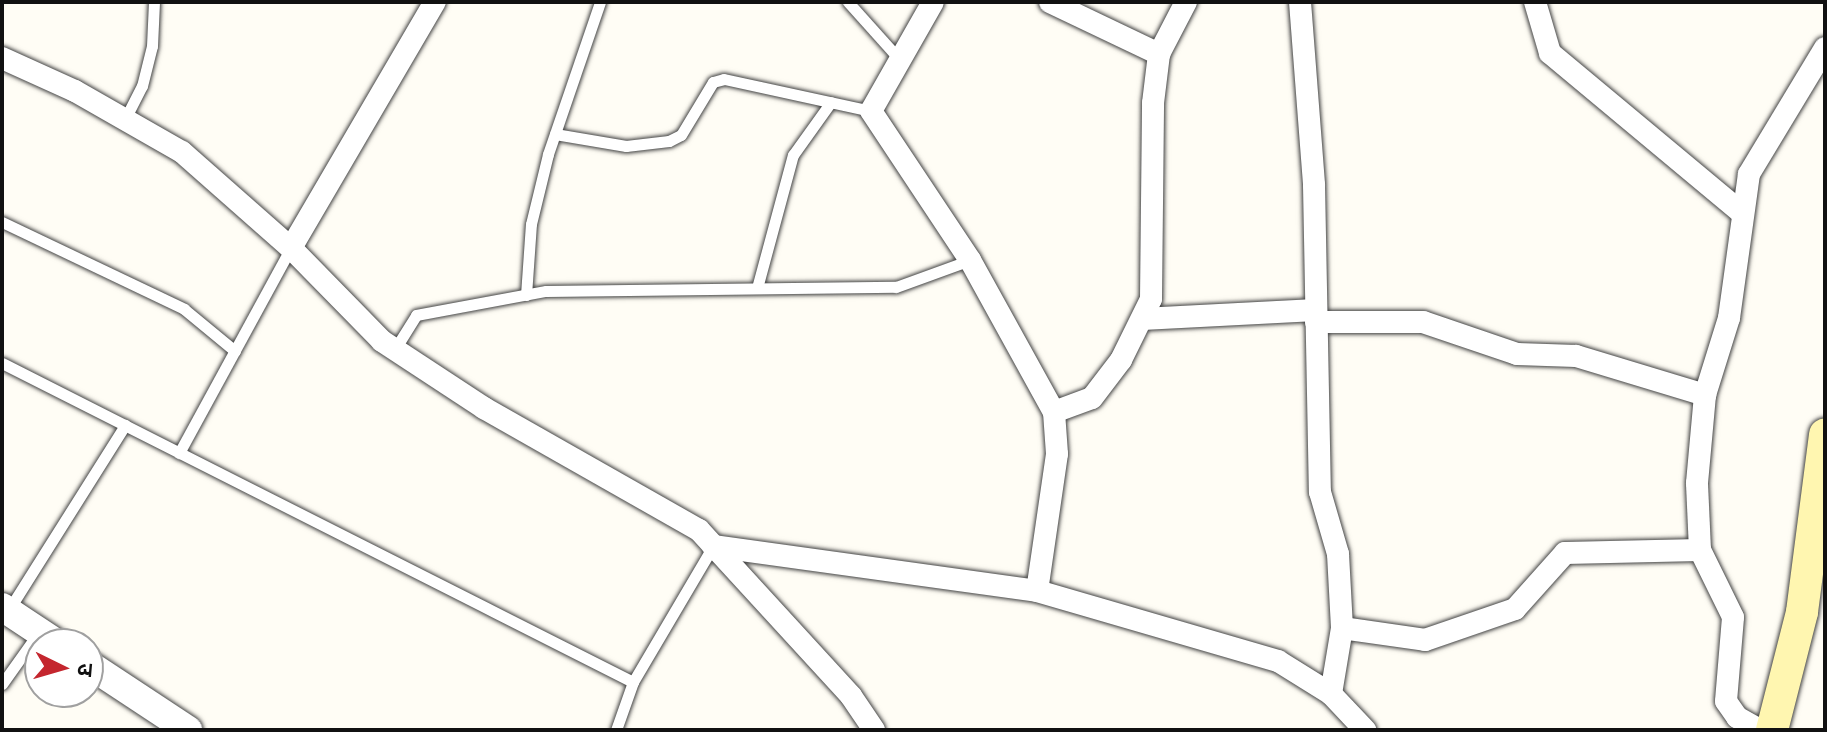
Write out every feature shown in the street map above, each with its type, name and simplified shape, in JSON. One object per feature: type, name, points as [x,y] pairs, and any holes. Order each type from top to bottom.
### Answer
[{"type":"main road","points":[[1772,730],[1810,597],[1825,434]]},
{"type":"street","points":[[291,248],[435,2]]},
{"type":"street","points":[[933,2],[871,111],[970,260],[1054,412],[1057,454],[1037,591]]},
{"type":"street","points":[[1050,2],[1159,54]]},
{"type":"street","points":[[1054,412],[1092,398],[1121,360],[1151,299],[1153,103],[1159,54],[1186,2]]},
{"type":"street","points":[[1300,2],[1313,157],[1320,492],[1338,554],[1342,628],[1331,694]]},
{"type":"street","points":[[1535,2],[1550,53],[1741,212]]},
{"type":"street","points":[[1760,730],[1737,717],[1726,701],[1733,617],[1700,550],[1697,483],[1705,395],[1729,318],[1741,212],[1749,174],[1825,48]]},
{"type":"street","points":[[2,58],[125,119],[182,152],[291,248],[395,349],[484,408],[699,530],[851,696],[874,730]]},
{"type":"street","points":[[1142,319],[1316,316],[1423,322],[1517,354],[1576,356],[1705,395]]},
{"type":"street","points":[[713,546],[1037,591],[1278,661],[1331,694],[1365,730]]},
{"type":"street","points":[[1342,628],[1425,640],[1515,609],[1565,553],[1700,550]]},
{"type":"street","points":[[5,609],[33,628]]},
{"type":"street","points":[[104,675],[188,730]]},
{"type":"lane","points":[[125,119],[142,86],[152,46],[154,2]]},
{"type":"lane","points":[[526,295],[531,224],[555,134],[600,2]]},
{"type":"lane","points":[[848,2],[900,60]]},
{"type":"lane","points":[[555,134],[626,146],[669,141],[681,135],[713,82],[724,79],[871,111]]},
{"type":"lane","points":[[757,288],[793,155],[831,102]]},
{"type":"lane","points":[[2,222],[184,309],[235,351]]},
{"type":"lane","points":[[179,453],[291,248]]},
{"type":"lane","points":[[395,349],[416,315],[526,295],[896,287],[970,260]]},
{"type":"lane","points":[[2,363],[633,682]]},
{"type":"lane","points":[[5,609],[125,425]]},
{"type":"lane","points":[[616,730],[633,682],[713,546]]},
{"type":"lane","points":[[2,684],[24,662]]}]
